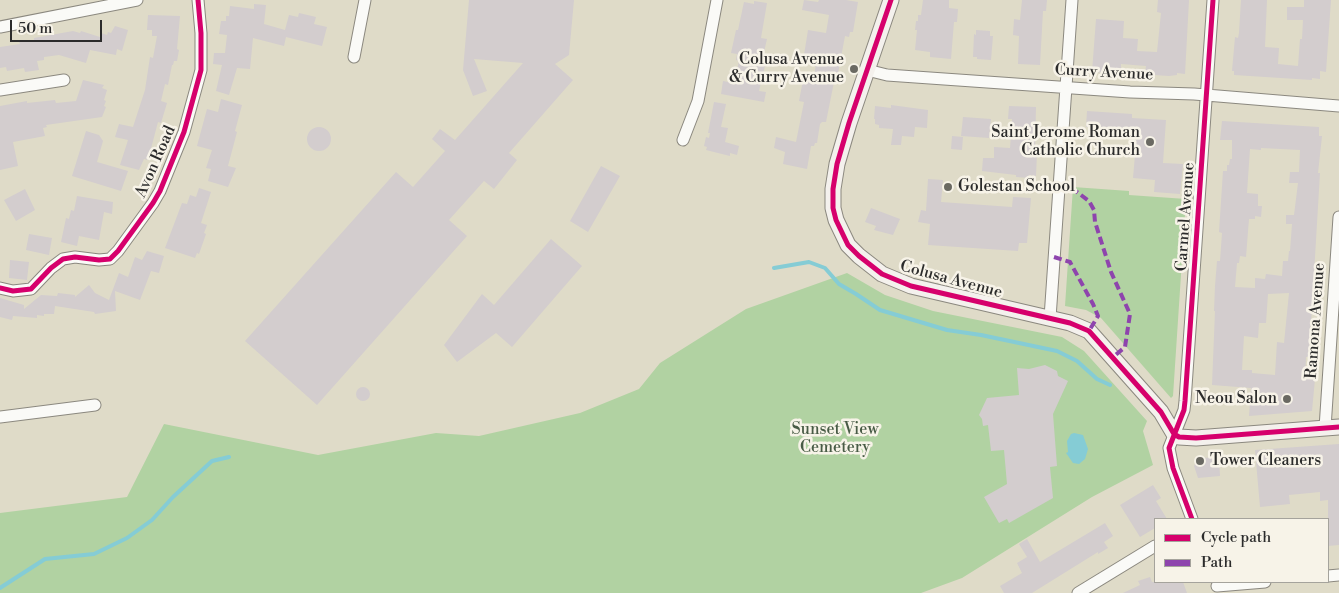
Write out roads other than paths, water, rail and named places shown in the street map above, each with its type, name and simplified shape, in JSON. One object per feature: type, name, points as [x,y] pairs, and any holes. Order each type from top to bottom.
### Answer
[{"type":"street","points":[[0,27],[137,0]]},
{"type":"street","name":"Avon Road","points":[[0,288],[14,291],[31,289],[51,268],[63,260],[75,257],[99,260],[110,259],[153,203],[160,191],[184,132],[201,70],[202,33],[198,0]]},
{"type":"street","points":[[354,57],[365,0]]},
{"type":"street","points":[[683,140],[698,101],[717,0]]},
{"type":"street","name":"Colusa Avenue","points":[[891,0],[842,148],[833,189],[832,208],[841,233],[848,244],[870,266],[912,286],[1080,326],[1096,338],[1161,412],[1174,434]]},
{"type":"street","points":[[1050,318],[1072,0]]},
{"type":"street","name":"Carmel Avenue","points":[[1174,434],[1184,410],[1185,401],[1214,0]]},
{"type":"street","name":"Curry Avenue","points":[[867,70],[887,75],[1339,106]]},
{"type":"street","points":[[0,90],[64,80]]},
{"type":"street","name":"Ramona Avenue","points":[[1332,428],[1339,217]]},
{"type":"street","points":[[0,416],[96,405]]},
{"type":"street","points":[[1192,518],[1171,459],[1169,448],[1174,434],[1179,437],[1196,438],[1332,428]]},
{"type":"street","points":[[1078,593],[1154,547]]},
{"type":"street","points":[[1217,587],[1255,583]]},
{"type":"water","points":[[1071,434],[1083,435],[1088,449],[1085,459],[1079,464],[1073,463],[1066,453],[1068,452],[1067,441]]},
{"type":"waterway","points":[[774,268],[809,262],[825,268],[839,284],[880,310],[947,330],[1057,351],[1077,361],[1097,379],[1110,385]]},
{"type":"waterway","points":[[0,588],[45,559],[94,554],[127,538],[152,520],[173,497],[212,461],[229,457]]},
{"type":"place","name":"Colusa Avenue & Curry Avenue","points":[[854,69]]},
{"type":"place","name":"Saint Jerome Roman Catholic Church","points":[[1150,142]]},
{"type":"place","name":"Golestan School","points":[[948,187]]},
{"type":"place","name":"Neou Salon","points":[[1287,399]]},
{"type":"place","name":"Tower Cleaners","points":[[1200,461]]},
{"type":"park label","name":"Sunset View Cemetery","points":[[835,439]]}]
